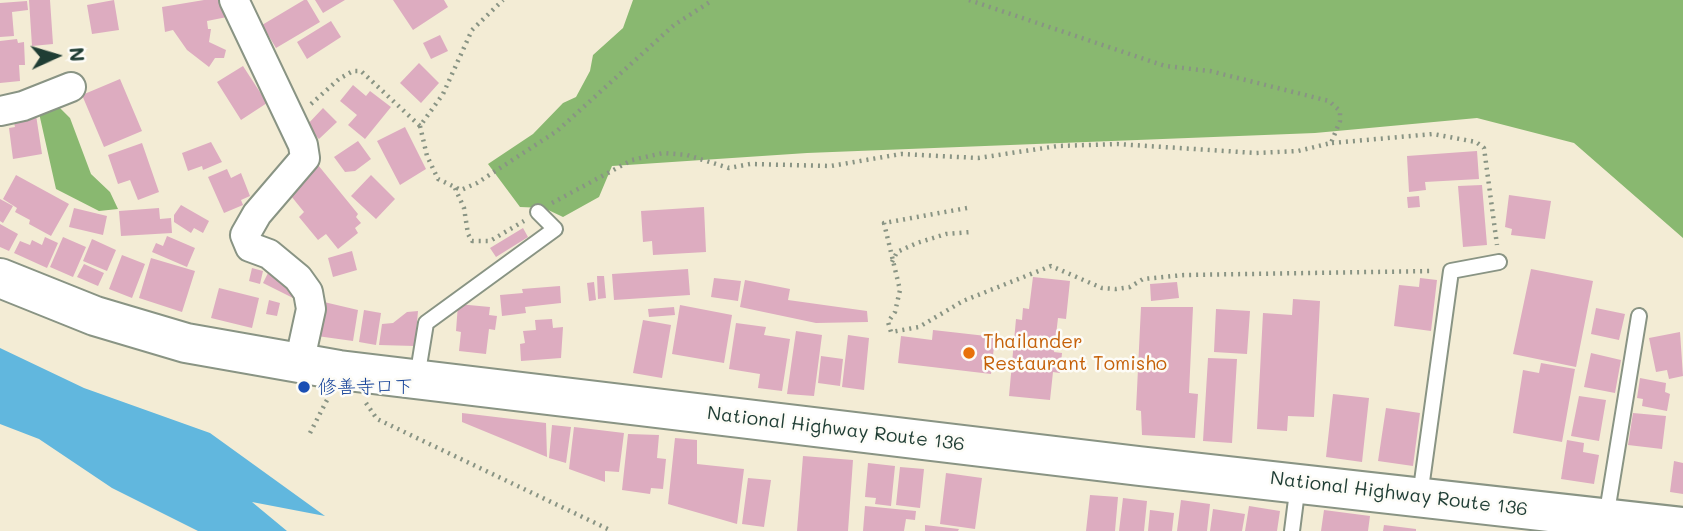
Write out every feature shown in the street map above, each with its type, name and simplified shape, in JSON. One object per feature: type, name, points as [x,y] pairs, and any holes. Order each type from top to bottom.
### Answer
[{"type":"highway","name":"National Highway Route 136","points":[[0,278],[95,316],[164,337],[299,364],[1683,527]]},
{"type":"street","points":[[235,1],[303,145],[305,158],[257,214],[246,235],[250,247],[269,254],[298,278],[308,292],[311,309],[299,364]]},
{"type":"street","points":[[0,111],[23,106],[71,87]]},
{"type":"lane","points":[[417,379],[426,323],[555,229],[538,212]]},
{"type":"lane","points":[[1419,497],[1452,271],[1499,261]]},
{"type":"lane","points":[[1606,518],[1639,316]]},
{"type":"lane","points":[[1292,531],[1298,482]]},
{"type":"path","points":[[420,125],[443,94],[472,30],[503,0]]},
{"type":"path","points":[[969,0],[1165,66],[1210,71],[1329,101],[1340,111],[1340,121],[1331,143]]},
{"type":"path","points":[[291,119],[340,79],[353,71],[360,71],[420,125],[427,156],[438,179],[461,190],[477,183],[557,131],[665,33],[710,1]]},
{"type":"path","points":[[455,188],[464,208],[468,234],[472,241],[490,241],[632,160],[663,153],[729,167],[750,164],[808,167],[901,155],[978,158],[1058,146],[1117,144],[1256,153],[1298,151],[1331,143],[1433,134],[1476,142],[1484,148],[1499,261]]},
{"type":"path","points":[[967,208],[884,223],[900,290],[895,312],[888,322],[891,332],[919,327],[963,301],[1051,265],[1102,288],[1116,289],[1130,287],[1143,279],[1184,275],[1452,271]]},
{"type":"path","points":[[892,262],[897,252],[917,243],[946,234],[971,232]]},
{"type":"path","points":[[310,433],[328,396]]},
{"type":"path","points":[[362,398],[377,419],[611,531]]},
{"type":"green space","points":[[633,0],[1683,0],[1683,238],[1574,143],[1477,118],[1315,133],[807,153],[612,166],[599,197],[563,217],[544,208],[520,207],[488,164],[533,134],[563,103],[576,97],[590,71],[593,55],[623,28]]},
{"type":"green space","points":[[55,103],[70,118],[91,174],[110,192],[118,209],[99,211],[56,189],[39,113]]},
{"type":"water","points":[[0,348],[84,388],[210,433],[325,516],[252,502],[287,531],[198,531],[112,488],[39,439],[0,424]]},
{"type":"building","points":[[29,0],[50,0],[53,44],[32,46]]},
{"type":"building","points":[[114,0],[119,30],[92,34],[87,5]]},
{"type":"building","points":[[204,0],[224,0],[227,17],[207,21],[208,29],[211,29],[209,42],[226,50],[224,58],[215,58],[209,67],[187,50],[173,30],[165,32],[162,7]]},
{"type":"building","points":[[307,0],[320,22],[276,48],[262,25]]},
{"type":"building","points":[[315,0],[345,0],[323,13]]},
{"type":"building","points":[[393,0],[444,0],[448,7],[413,30]]},
{"type":"building","points":[[27,1],[28,10],[12,12],[14,36],[0,37],[0,3]]},
{"type":"building","points":[[331,21],[341,37],[307,59],[297,42]]},
{"type":"building","points":[[440,35],[448,51],[431,59],[423,43]]},
{"type":"building","points":[[17,39],[18,43],[24,42],[25,65],[19,65],[20,81],[0,83],[0,41]]},
{"type":"building","points":[[419,63],[439,83],[421,103],[400,83]]},
{"type":"building","points":[[243,66],[267,103],[241,120],[217,82]]},
{"type":"building","points":[[120,79],[142,131],[104,147],[82,95]]},
{"type":"building","points":[[353,85],[366,96],[370,91],[391,107],[365,139],[348,125],[357,115],[340,101]]},
{"type":"building","points":[[323,108],[337,122],[319,139],[306,126]]},
{"type":"building","points":[[36,115],[42,154],[13,159],[9,128],[15,127],[13,118]]},
{"type":"building","points":[[405,127],[426,169],[400,185],[377,141]]},
{"type":"building","points":[[358,141],[371,159],[355,171],[345,172],[334,157]]},
{"type":"building","points":[[211,142],[222,162],[203,170],[202,166],[188,171],[182,153]]},
{"type":"building","points":[[142,143],[159,192],[138,200],[130,180],[118,184],[108,155]]},
{"type":"building","points":[[1477,151],[1479,179],[1425,182],[1426,190],[1409,192],[1407,156]]},
{"type":"building","points":[[318,165],[358,214],[356,217],[361,223],[355,228],[358,233],[338,249],[326,234],[318,240],[299,217],[304,212],[287,191]]},
{"type":"building","points":[[227,169],[231,178],[241,173],[250,196],[241,200],[243,205],[224,213],[208,177]]},
{"type":"building","points":[[16,175],[69,204],[51,236],[29,224],[30,220],[15,212],[17,208],[3,199]]},
{"type":"building","points":[[371,175],[395,199],[376,219],[351,196]]},
{"type":"building","points":[[1482,185],[1487,245],[1463,247],[1458,186]]},
{"type":"building","points":[[1509,195],[1551,201],[1545,239],[1511,235],[1512,229],[1505,227]]},
{"type":"building","points":[[1419,196],[1420,207],[1408,208],[1407,197]]},
{"type":"building","points":[[0,199],[13,206],[3,223],[0,221]]},
{"type":"building","points":[[181,205],[209,221],[203,233],[194,228],[191,233],[174,222],[174,215]]},
{"type":"building","points":[[704,207],[706,252],[653,255],[652,241],[643,242],[641,211]]},
{"type":"building","points":[[74,208],[107,216],[103,235],[69,227]]},
{"type":"building","points":[[159,208],[160,219],[171,218],[172,233],[121,236],[119,211]]},
{"type":"building","points":[[0,224],[18,234],[9,251],[0,247]]},
{"type":"building","points":[[523,228],[528,237],[496,257],[490,248]]},
{"type":"building","points":[[167,236],[195,248],[187,267],[152,252],[156,243],[163,246]]},
{"type":"building","points":[[45,237],[58,243],[47,268],[14,253],[20,241],[30,245],[32,240],[42,245]]},
{"type":"building","points":[[63,237],[86,247],[73,277],[50,267]]},
{"type":"building","points":[[92,239],[116,250],[107,271],[83,261]]},
{"type":"building","points":[[352,251],[357,270],[333,277],[328,258]]},
{"type":"building","points":[[122,255],[145,264],[132,298],[109,289]]},
{"type":"building","points":[[151,258],[195,271],[182,312],[139,298]]},
{"type":"building","points":[[84,264],[104,273],[98,286],[77,277]]},
{"type":"building","points":[[271,267],[299,284],[293,298],[263,283]]},
{"type":"building","points":[[252,268],[263,271],[260,284],[249,281]]},
{"type":"building","points":[[688,269],[690,295],[614,300],[612,274]]},
{"type":"building","points":[[1531,269],[1593,281],[1576,367],[1513,354]]},
{"type":"building","points":[[597,276],[604,276],[606,298],[598,299]]},
{"type":"building","points":[[1033,277],[1070,281],[1066,319],[1058,318],[1054,352],[1062,353],[1060,373],[1053,372],[1050,400],[1009,396],[1016,319],[1022,320],[1023,308],[1029,309]]},
{"type":"building","points":[[714,278],[741,281],[738,301],[711,297]]},
{"type":"building","points":[[1420,278],[1437,280],[1431,331],[1394,326],[1399,285],[1419,287]]},
{"type":"building","points":[[745,280],[790,289],[788,300],[867,311],[868,322],[816,323],[740,307]]},
{"type":"building","points":[[594,282],[596,300],[589,301],[587,283]]},
{"type":"building","points":[[1177,282],[1179,298],[1151,301],[1150,284]]},
{"type":"building","points":[[560,286],[561,303],[525,307],[526,313],[502,316],[500,295],[523,293],[522,289]]},
{"type":"building","points":[[219,288],[259,298],[252,328],[211,318]]},
{"type":"building","points":[[1293,299],[1320,301],[1314,417],[1288,416],[1287,431],[1257,429],[1263,313],[1292,315]]},
{"type":"building","points":[[269,300],[280,303],[277,316],[266,314]]},
{"type":"building","points":[[324,302],[358,310],[353,341],[317,336]]},
{"type":"building","points":[[458,304],[490,307],[489,315],[497,316],[495,330],[489,329],[486,354],[459,351],[461,332],[456,331]]},
{"type":"building","points":[[680,305],[732,315],[724,363],[672,354]]},
{"type":"building","points":[[674,307],[675,315],[649,317],[648,309]]},
{"type":"building","points":[[1141,307],[1193,307],[1189,393],[1198,394],[1195,438],[1142,435],[1141,411],[1136,410]]},
{"type":"building","points":[[1596,308],[1625,314],[1619,340],[1591,334]]},
{"type":"building","points":[[1216,309],[1250,311],[1247,354],[1214,352]]},
{"type":"building","points":[[364,310],[381,313],[376,345],[359,342]]},
{"type":"building","points":[[418,311],[415,346],[379,345],[382,324],[393,323],[407,312]]},
{"type":"building","points":[[552,319],[553,328],[563,327],[561,358],[521,361],[520,344],[525,343],[523,331],[536,330],[535,320]]},
{"type":"building","points":[[643,320],[671,325],[662,378],[633,373]]},
{"type":"building","points":[[736,323],[766,327],[764,335],[790,339],[782,391],[758,388],[760,374],[729,369]]},
{"type":"building","points":[[933,330],[995,337],[991,374],[898,363],[901,336],[932,340]]},
{"type":"building","points":[[796,331],[822,335],[814,396],[787,394]]},
{"type":"building","points":[[1680,332],[1683,376],[1669,379],[1667,370],[1656,372],[1649,338]]},
{"type":"building","points":[[848,335],[869,338],[864,390],[842,387]]},
{"type":"building","points":[[1591,353],[1621,360],[1615,393],[1584,387]]},
{"type":"building","points":[[821,356],[843,359],[840,386],[818,383]]},
{"type":"building","points":[[1208,358],[1237,359],[1232,443],[1203,441]]},
{"type":"building","points":[[1541,363],[1575,369],[1562,442],[1513,433],[1523,370],[1539,373]]},
{"type":"building","points":[[1640,378],[1666,383],[1665,392],[1670,394],[1667,411],[1642,406],[1643,399],[1637,398]]},
{"type":"building","points":[[1333,394],[1369,398],[1362,462],[1326,457]]},
{"type":"building","points":[[1579,396],[1606,400],[1599,441],[1571,436]]},
{"type":"building","points":[[1386,408],[1420,413],[1413,466],[1378,461]]},
{"type":"building","points":[[462,413],[546,423],[547,457],[462,422]]},
{"type":"building","points":[[1633,413],[1666,416],[1662,449],[1628,445]]},
{"type":"building","points":[[552,425],[571,427],[566,463],[549,458]]},
{"type":"building","points":[[574,427],[624,433],[619,472],[605,471],[605,482],[569,469]]},
{"type":"building","points":[[628,434],[659,435],[657,458],[666,459],[663,489],[651,488],[650,494],[622,490]]},
{"type":"building","points":[[675,438],[697,440],[697,464],[744,469],[737,524],[668,504]]},
{"type":"building","points":[[1567,440],[1584,443],[1583,452],[1599,455],[1594,484],[1561,479]]},
{"type":"building","points":[[803,456],[853,460],[848,531],[797,531]]},
{"type":"building","points":[[1674,461],[1683,463],[1683,494],[1670,492]]},
{"type":"building","points":[[868,463],[895,466],[891,506],[875,504],[876,498],[865,497]]},
{"type":"building","points":[[900,467],[924,469],[920,508],[896,505]]},
{"type":"building","points":[[946,473],[982,478],[975,529],[940,524]]},
{"type":"building","points":[[748,478],[771,480],[764,527],[742,524]]},
{"type":"building","points":[[1090,495],[1118,497],[1115,531],[1086,531]]},
{"type":"building","points":[[1123,498],[1147,501],[1144,531],[1119,531]]},
{"type":"building","points":[[1181,500],[1210,504],[1207,531],[1177,531]]},
{"type":"building","points":[[865,506],[916,511],[915,520],[906,519],[904,531],[863,531]]},
{"type":"building","points":[[1249,506],[1280,511],[1277,531],[1245,531]]},
{"type":"building","points":[[1213,509],[1245,514],[1242,531],[1210,531]]},
{"type":"building","points":[[1150,510],[1174,513],[1172,531],[1148,531]]},
{"type":"building","points":[[1324,510],[1370,516],[1368,531],[1321,531]]},
{"type":"building","points":[[925,525],[959,529],[925,531]]},
{"type":"building","points":[[1384,525],[1416,529],[1416,531],[1383,531]]},
{"type":"place","name":"Thailander Restaurant Tomisho","points":[[969,353]]},
{"type":"place","name":"修善寺口下","points":[[304,387]]}]
